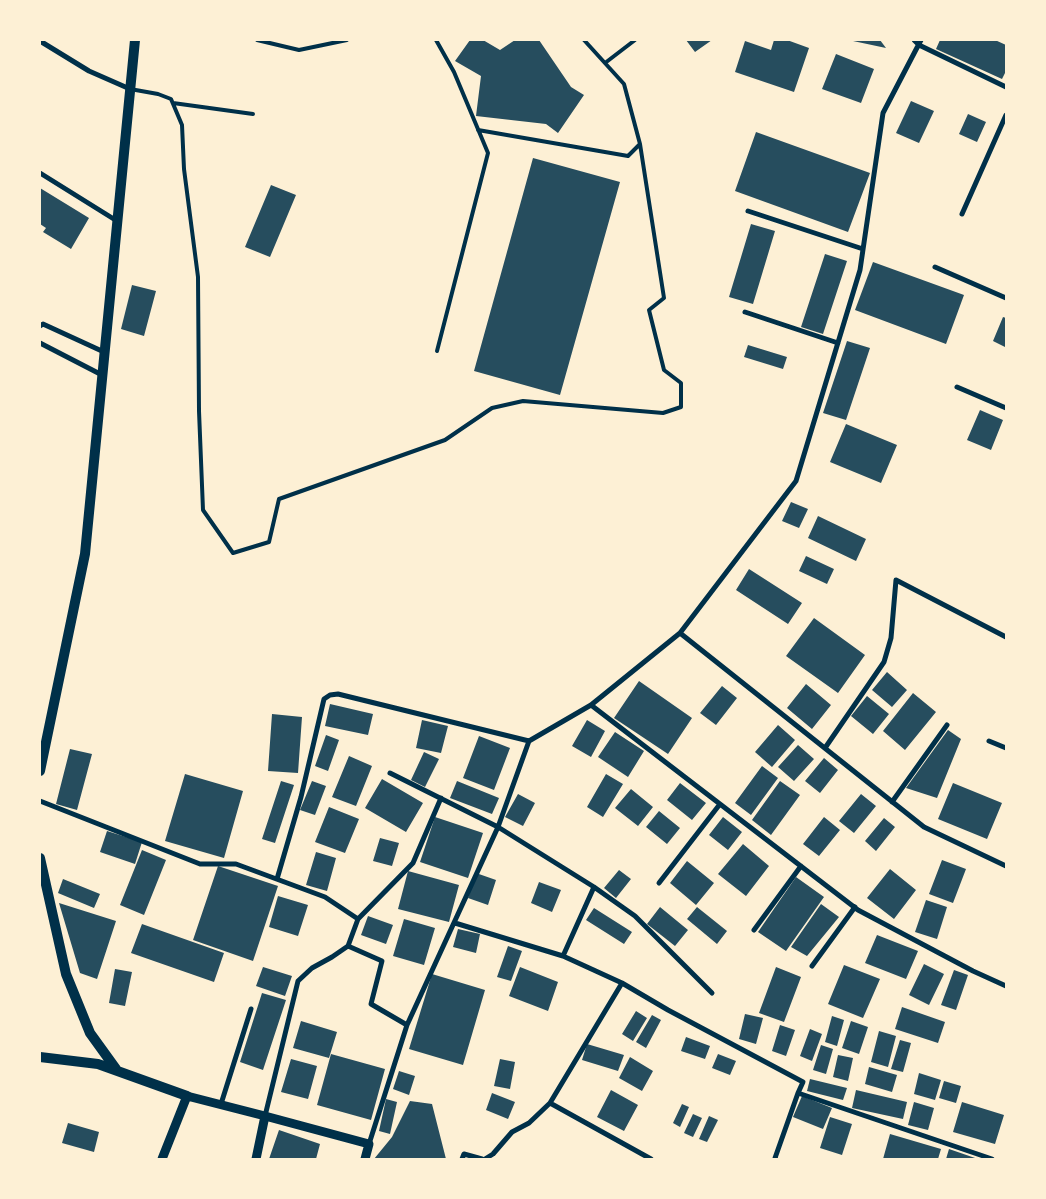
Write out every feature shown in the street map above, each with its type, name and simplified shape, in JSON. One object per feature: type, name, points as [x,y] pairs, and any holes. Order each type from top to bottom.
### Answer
[{"type":"main road","points":[[40,772],[85,554],[135,40]]},
{"type":"main road","points":[[40,858],[66,974],[90,1033],[116,1070]]},
{"type":"main road","points":[[40,1058],[98,1064],[187,1096]]},
{"type":"street","points":[[914,40],[1006,87]]},
{"type":"street","points":[[40,41],[89,71],[130,89]]},
{"type":"street","points":[[365,1159],[407,1025],[498,827],[529,742],[591,705],[680,633],[796,481],[860,270],[883,113],[920,43]]},
{"type":"street","points":[[962,214],[1006,115]]},
{"type":"street","points":[[40,173],[117,221]]},
{"type":"street","points":[[748,211],[863,249]]},
{"type":"street","points":[[935,267],[1006,298]]},
{"type":"street","points":[[745,312],[838,342]]},
{"type":"street","points":[[40,326],[43,324],[104,352]]},
{"type":"street","points":[[40,343],[102,375]]},
{"type":"street","points":[[957,387],[1006,408]]},
{"type":"street","points":[[824,748],[887,657],[891,638],[896,580],[1006,637]]},
{"type":"street","points":[[680,633],[924,827],[1006,866]]},
{"type":"street","points":[[276,879],[290,838],[324,699],[330,695],[338,694],[529,742]]},
{"type":"street","points":[[591,705],[855,907],[973,971],[1006,986]]},
{"type":"street","points":[[892,802],[946,724]]},
{"type":"street","points":[[989,741],[1006,748]]},
{"type":"street","points":[[390,773],[498,827],[594,887],[635,916],[712,994]]},
{"type":"street","points":[[256,1159],[298,981],[312,968],[332,958],[348,946],[358,919],[413,863],[442,798]]},
{"type":"street","points":[[40,801],[200,864],[236,864],[325,897],[358,919]]},
{"type":"street","points":[[659,883],[720,804]]},
{"type":"street","points":[[754,930],[801,866]]},
{"type":"street","points":[[563,956],[594,887]]},
{"type":"street","points":[[812,966],[855,907]]},
{"type":"street","points":[[455,923],[563,956],[622,982],[668,1010],[803,1082],[776,1159]]},
{"type":"street","points":[[348,946],[382,961],[371,1004],[407,1025]]},
{"type":"street","points":[[462,1159],[464,1154],[483,1159],[493,1154],[512,1132],[529,1123],[550,1104],[622,982]]},
{"type":"street","points":[[221,1104],[251,1009]]},
{"type":"street","points":[[798,1093],[992,1159]]},
{"type":"street","points":[[162,1159],[187,1096],[369,1144]]},
{"type":"street","points":[[550,1104],[651,1159]]},
{"type":"lane","points":[[257,40],[299,50],[347,40]]},
{"type":"lane","points":[[436,40],[454,72],[488,153],[437,351]]},
{"type":"lane","points":[[130,89],[158,94],[171,99],[182,126],[184,169],[198,277],[199,411],[203,510],[233,553],[269,542],[279,498],[445,440],[492,408],[523,401],[563,402],[663,413],[681,407],[681,383],[664,370],[649,310],[664,298],[640,144],[624,84],[584,40]]},
{"type":"lane","points":[[605,63],[635,40]]},
{"type":"lane","points":[[173,103],[253,114]]},
{"type":"lane","points":[[478,130],[628,156],[640,144]]},
{"type":"building","points":[[470,40],[483,40],[500,50],[515,40],[539,40],[571,87],[584,95],[558,133],[546,124],[476,116],[481,76],[455,61]]},
{"type":"building","points":[[686,40],[712,40],[695,52]]},
{"type":"building","points":[[774,40],[787,40],[809,48],[794,92],[735,72],[745,41],[771,50]]},
{"type":"building","points":[[880,40],[886,48],[853,41]]},
{"type":"building","points":[[940,40],[995,40],[1006,45],[1006,71],[1002,79],[936,49]]},
{"type":"building","points":[[836,54],[874,69],[861,103],[822,89]]},
{"type":"building","points":[[911,101],[934,111],[919,143],[896,133]]},
{"type":"building","points":[[968,114],[986,122],[977,142],[959,134]]},
{"type":"building","points":[[756,132],[870,173],[848,232],[735,191]]},
{"type":"building","points":[[533,158],[620,182],[560,395],[474,371]]},
{"type":"building","points":[[271,185],[296,195],[270,257],[245,247]]},
{"type":"building","points":[[40,188],[89,218],[71,249],[43,232],[46,228],[40,224]]},
{"type":"building","points":[[751,224],[775,231],[753,304],[729,297]]},
{"type":"building","points":[[825,254],[847,261],[823,334],[801,327]]},
{"type":"building","points":[[873,262],[964,295],[946,344],[855,310]]},
{"type":"building","points":[[132,285],[156,291],[144,336],[121,329]]},
{"type":"building","points":[[1003,317],[1006,318],[1005,347],[993,341]]},
{"type":"building","points":[[847,341],[870,348],[846,420],[823,413]]},
{"type":"building","points":[[748,345],[787,357],[783,369],[744,357]]},
{"type":"building","points":[[980,410],[1003,420],[991,450],[967,440]]},
{"type":"building","points":[[846,424],[897,445],[881,483],[830,462]]},
{"type":"building","points":[[791,502],[808,509],[799,528],[782,521]]},
{"type":"building","points":[[818,516],[866,539],[856,561],[808,538]]},
{"type":"building","points":[[806,556],[834,569],[827,584],[799,571]]},
{"type":"building","points":[[749,569],[802,603],[788,624],[736,590]]},
{"type":"building","points":[[814,618],[865,655],[838,693],[786,656]]},
{"type":"building","points":[[887,672],[907,690],[892,707],[872,690]]},
{"type":"building","points":[[639,681],[692,718],[668,754],[614,718]]},
{"type":"building","points":[[806,684],[831,705],[812,729],[787,708]]},
{"type":"building","points":[[722,686],[737,698],[716,725],[700,713]]},
{"type":"building","points":[[913,693],[936,712],[905,750],[883,731]]},
{"type":"building","points":[[867,696],[889,714],[873,734],[851,716]]},
{"type":"building","points":[[330,704],[373,714],[368,735],[325,726]]},
{"type":"building","points":[[272,714],[302,717],[298,773],[268,771]]},
{"type":"building","points":[[422,720],[448,726],[441,753],[416,748]]},
{"type":"building","points":[[587,720],[605,731],[591,757],[572,746]]},
{"type":"building","points":[[778,725],[795,740],[772,767],[755,752]]},
{"type":"building","points":[[948,730],[961,739],[937,798],[906,788]]},
{"type":"building","points":[[615,732],[644,751],[628,777],[598,757]]},
{"type":"building","points":[[326,735],[339,740],[328,771],[315,766]]},
{"type":"building","points":[[479,736],[510,748],[494,790],[463,778]]},
{"type":"building","points":[[798,745],[814,759],[794,781],[778,767]]},
{"type":"building","points":[[70,749],[92,754],[77,810],[56,804]]},
{"type":"building","points":[[424,752],[439,759],[425,787],[411,780]]},
{"type":"building","points":[[349,756],[372,766],[356,806],[332,797]]},
{"type":"building","points":[[824,758],[838,770],[820,793],[805,781]]},
{"type":"building","points":[[762,766],[778,778],[751,815],[735,803]]},
{"type":"building","points":[[185,774],[243,791],[224,858],[165,841]]},
{"type":"building","points":[[606,774],[623,784],[603,817],[587,807]]},
{"type":"building","points":[[382,779],[423,803],[406,832],[365,808]]},
{"type":"building","points":[[281,781],[294,785],[275,843],[262,839]]},
{"type":"building","points":[[312,781],[326,786],[315,815],[300,810]]},
{"type":"building","points":[[457,781],[499,798],[492,814],[450,798]]},
{"type":"building","points":[[780,781],[800,795],[771,835],[752,820]]},
{"type":"building","points":[[680,783],[706,803],[692,820],[667,800]]},
{"type":"building","points":[[953,783],[1002,803],[987,839],[938,819]]},
{"type":"building","points":[[631,789],[653,807],[638,826],[615,808]]},
{"type":"building","points":[[518,794],[535,803],[523,826],[505,817]]},
{"type":"building","points":[[861,794],[876,806],[854,833],[839,821]]},
{"type":"building","points":[[329,807],[359,819],[345,853],[315,842]]},
{"type":"building","points":[[659,811],[680,828],[667,844],[646,827]]},
{"type":"building","points":[[435,817],[483,833],[468,878],[420,862]]},
{"type":"building","points":[[723,817],[742,832],[728,850],[709,835]]},
{"type":"building","points":[[824,817],[840,830],[819,856],[803,844]]},
{"type":"building","points":[[884,818],[895,827],[876,851],[865,841]]},
{"type":"building","points":[[107,831],[142,842],[135,864],[100,852]]},
{"type":"building","points":[[380,838],[399,843],[392,866],[373,861]]},
{"type":"building","points":[[743,844],[769,866],[746,896],[718,874]]},
{"type":"building","points":[[142,850],[166,860],[144,915],[120,905]]},
{"type":"building","points":[[316,852],[336,858],[327,891],[306,885]]},
{"type":"building","points":[[942,860],[966,869],[953,903],[929,894]]},
{"type":"building","points":[[687,861],[714,883],[696,905],[670,883]]},
{"type":"building","points":[[218,866],[278,886],[253,961],[193,940]]},
{"type":"building","points":[[890,869],[916,890],[894,919],[867,898]]},
{"type":"building","points":[[619,870],[631,879],[616,898],[604,888]]},
{"type":"building","points":[[408,871],[459,885],[449,922],[398,909]]},
{"type":"building","points":[[476,873],[496,880],[488,905],[468,898]]},
{"type":"building","points":[[796,877],[824,897],[786,951],[758,932]]},
{"type":"building","points":[[63,879],[100,894],[94,908],[58,893]]},
{"type":"building","points":[[539,882],[561,890],[552,912],[531,903]]},
{"type":"building","points":[[278,896],[308,905],[298,936],[269,927]]},
{"type":"building","points":[[926,900],[947,907],[937,939],[915,932]]},
{"type":"building","points":[[59,903],[116,921],[97,979],[80,973]]},
{"type":"building","points":[[821,904],[839,917],[807,956],[791,947]]},
{"type":"building","points":[[660,907],[688,930],[675,946],[647,924]]},
{"type":"building","points":[[697,907],[727,931],[717,944],[687,919]]},
{"type":"building","points":[[594,908],[632,932],[624,944],[586,920]]},
{"type":"building","points":[[368,916],[393,925],[386,944],[361,935]]},
{"type":"building","points":[[404,919],[435,928],[424,965],[393,956]]},
{"type":"building","points":[[142,924],[224,953],[214,982],[131,953]]},
{"type":"building","points":[[458,929],[480,934],[476,953],[453,947]]},
{"type":"building","points":[[877,935],[918,951],[906,979],[865,963]]},
{"type":"building","points":[[508,946],[522,951],[511,981],[497,977]]},
{"type":"building","points":[[924,964],[944,974],[929,1005],[909,995]]},
{"type":"building","points":[[844,965],[880,979],[863,1018],[828,1004]]},
{"type":"building","points":[[263,967],[292,976],[285,996],[256,986]]},
{"type":"building","points":[[520,967],[558,982],[548,1011],[509,996]]},
{"type":"building","points":[[776,967],[801,977],[784,1022],[759,1013]]},
{"type":"building","points":[[115,969],[132,972],[125,1006],[109,1003]]},
{"type":"building","points":[[954,970],[968,975],[956,1010],[941,1005]]},
{"type":"building","points":[[432,974],[485,990],[463,1065],[409,1049]]},
{"type":"building","points":[[262,993],[286,1000],[263,1070],[240,1062]]},
{"type":"building","points":[[902,1007],[945,1022],[938,1043],[895,1029]]},
{"type":"building","points":[[636,1011],[647,1018],[633,1041],[622,1034]]},
{"type":"building","points":[[745,1014],[763,1018],[756,1044],[739,1039]]},
{"type":"building","points":[[652,1015],[661,1020],[646,1048],[636,1042]]},
{"type":"building","points":[[832,1016],[844,1020],[837,1046],[825,1042]]},
{"type":"building","points":[[301,1021],[337,1032],[329,1058],[293,1048]]},
{"type":"building","points":[[851,1021],[868,1027],[859,1054],[842,1048]]},
{"type":"building","points":[[780,1025],[795,1030],[786,1056],[772,1051]]},
{"type":"building","points":[[810,1029],[822,1034],[812,1061],[800,1056]]},
{"type":"building","points":[[879,1031],[896,1036],[888,1067],[871,1062]]},
{"type":"building","points":[[686,1037],[710,1046],[705,1059],[681,1051]]},
{"type":"building","points":[[900,1040],[911,1043],[903,1072],[891,1069]]},
{"type":"building","points":[[587,1044],[624,1055],[618,1071],[582,1060]]},
{"type":"building","points":[[821,1045],[833,1049],[826,1074],[813,1070]]},
{"type":"building","points":[[331,1054],[385,1069],[371,1120],[317,1105]]},
{"type":"building","points":[[718,1054],[736,1061],[730,1075],[712,1068]]},
{"type":"building","points":[[838,1055],[853,1058],[848,1081],[833,1077]]},
{"type":"building","points":[[630,1057],[653,1071],[642,1091],[619,1078]]},
{"type":"building","points":[[291,1059],[317,1066],[308,1099],[281,1092]]},
{"type":"building","points":[[500,1059],[515,1062],[510,1089],[494,1086]]},
{"type":"building","points":[[869,1067],[897,1075],[892,1092],[865,1084]]},
{"type":"building","points":[[399,1071],[415,1076],[409,1095],[393,1089]]},
{"type":"building","points":[[919,1073],[941,1080],[935,1100],[914,1094]]},
{"type":"building","points":[[810,1079],[847,1088],[843,1100],[807,1091]]},
{"type":"building","points":[[944,1081],[961,1086],[956,1103],[939,1098]]},
{"type":"building","points":[[611,1090],[638,1105],[624,1131],[597,1117]]},
{"type":"building","points":[[856,1090],[907,1102],[903,1119],[852,1108]]},
{"type":"building","points":[[492,1093],[515,1102],[508,1119],[486,1110]]},
{"type":"building","points":[[802,1096],[832,1108],[823,1129],[793,1117]]},
{"type":"building","points":[[386,1099],[397,1102],[390,1134],[379,1131]]},
{"type":"building","points":[[410,1101],[432,1104],[446,1159],[374,1159],[392,1137]]},
{"type":"building","points":[[914,1102],[934,1108],[928,1130],[908,1125]]},
{"type":"building","points":[[962,1102],[1004,1115],[995,1144],[953,1132]]},
{"type":"building","points":[[682,1104],[689,1107],[680,1127],[673,1123]]},
{"type":"building","points":[[693,1114],[702,1118],[693,1137],[684,1133]]},
{"type":"building","points":[[709,1116],[718,1120],[707,1142],[699,1139]]},
{"type":"building","points":[[830,1117],[852,1124],[842,1155],[820,1148]]},
{"type":"building","points":[[68,1123],[99,1132],[94,1152],[62,1143]]},
{"type":"building","points":[[279,1130],[320,1144],[316,1159],[269,1159]]},
{"type":"building","points":[[890,1134],[941,1149],[938,1159],[883,1159]]},
{"type":"building","points":[[949,1149],[978,1159],[946,1159]]}]
